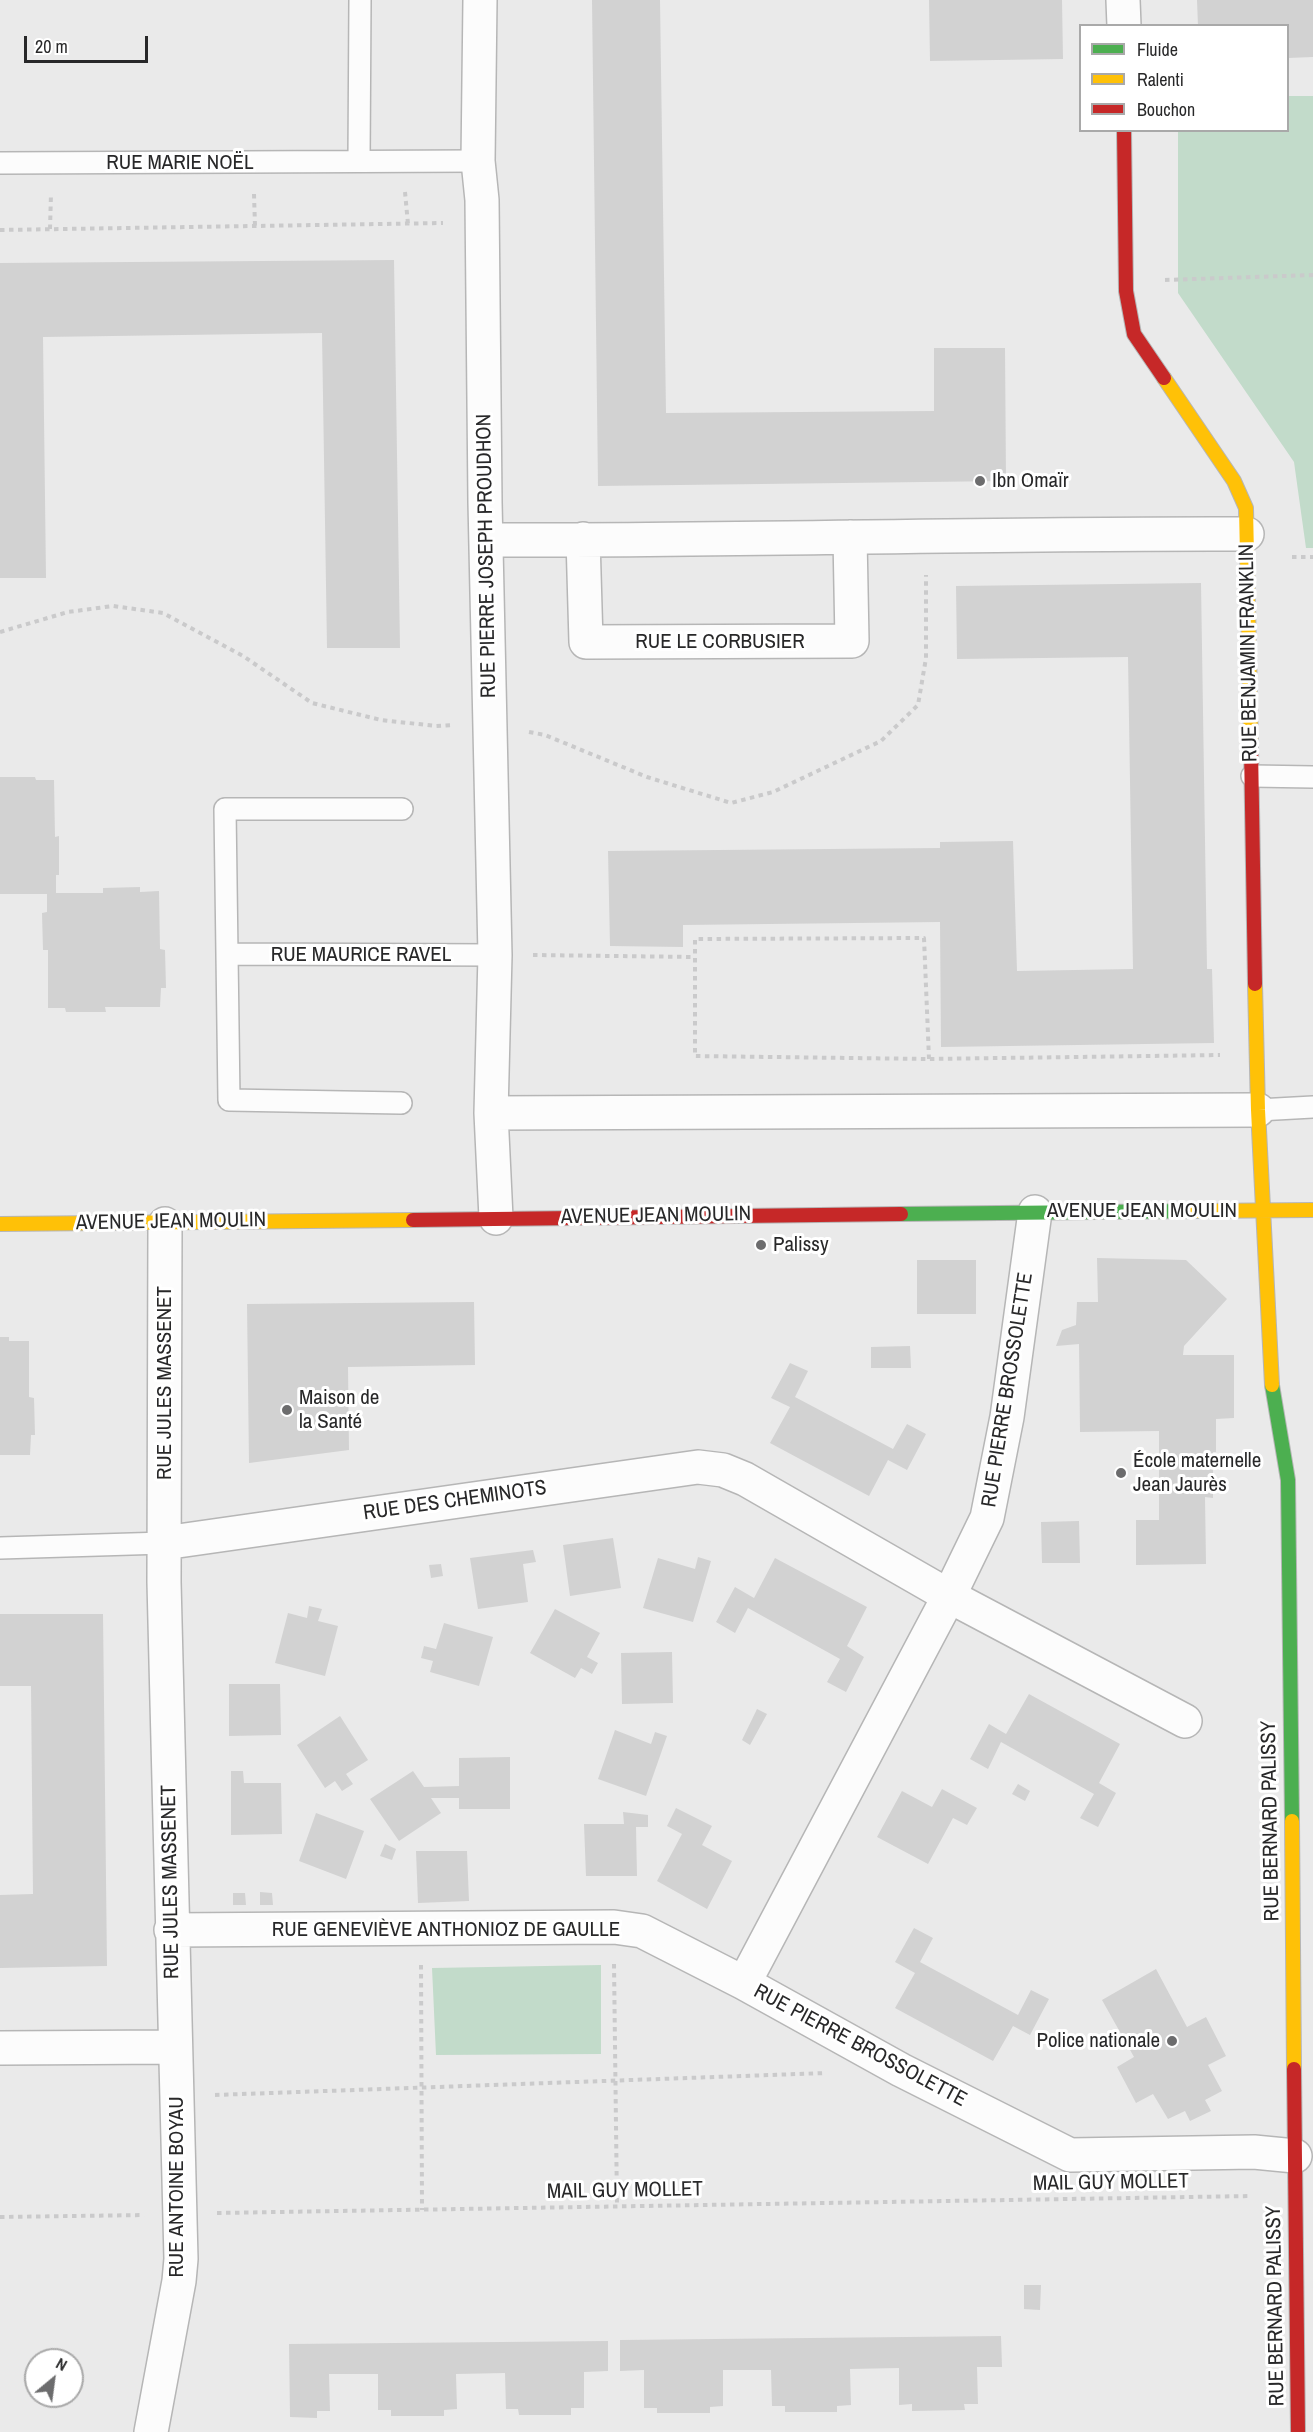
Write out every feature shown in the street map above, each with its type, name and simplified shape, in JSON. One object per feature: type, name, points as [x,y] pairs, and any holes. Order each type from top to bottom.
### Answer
[{"type":"street","name":"RUE PIERRE JOSEPH PROUDHON","points":[[480,0],[478,161],[482,200],[495,955],[491,1113],[496,1218]]},
{"type":"street","points":[[1124,0],[1124,24]]},
{"type":"street","name":"RUE BENJAMIN FRANKLIN","points":[[1124,132],[1126,291],[1134,334],[1234,481],[1246,508],[1258,1110],[1264,1210]]},
{"type":"street","points":[[487,540],[1050,533],[1246,534]]},
{"type":"street","name":"RUE LE CORBUSIER","points":[[583,540],[586,642],[852,641],[850,537]]},
{"type":"street","points":[[491,1113],[1258,1110]]},
{"type":"street","name":"RUE BERNARD PALISSY","points":[[1264,1210],[1270,1371],[1288,1480],[1298,2432]]},
{"type":"street","name":"AVENUE JEAN MOULIN","points":[[0,1224],[1313,1210]]},
{"type":"street","name":"RUE PIERRE BROSSOLETTE","points":[[1035,1212],[1007,1416],[987,1518],[949,1596],[744,1983],[901,2070],[1070,2155],[1254,2152],[1296,2156]]},
{"type":"street","name":"RUE JULES MASSENET","points":[[165,1224],[164,1543],[175,2047]]},
{"type":"street","name":"RUE DES CHEMINOTS","points":[[164,1543],[698,1467],[723,1470],[745,1479],[949,1596]]},
{"type":"street","points":[[949,1596],[1185,1721]]},
{"type":"street","name":"RUE GENEVIÈVE ANTHONIOZ DE GAULLE","points":[[171,1930],[614,1927],[642,1931],[744,1983]]},
{"type":"street","points":[[0,2048],[175,2047]]},
{"type":"street","name":"RUE ANTOINE BOYAU","points":[[152,2432],[179,2281],[180,2214],[175,2047]]},
{"type":"lane","points":[[359,161],[360,0]]},
{"type":"lane","name":"RUE MARIE NOËL","points":[[0,164],[478,161]]},
{"type":"lane","points":[[1252,776],[1313,777]]},
{"type":"lane","points":[[401,1103],[229,1100],[225,809],[402,808]]},
{"type":"lane","name":"RUE MAURICE RAVEL","points":[[227,954],[495,955]]},
{"type":"lane","points":[[1258,1110],[1313,1107]]},
{"type":"lane","points":[[0,1548],[164,1543]]},
{"type":"path","points":[[0,230],[454,223]]},
{"type":"path","points":[[1165,280],[1313,275]]},
{"type":"path","points":[[1292,557],[1313,556]]},
{"type":"path","points":[[929,1059],[924,938],[695,939],[695,1056],[929,1059],[1257,1055]]},
{"type":"path","points":[[530,955],[694,957]]},
{"type":"path","points":[[614,1927],[617,2206]]},
{"type":"path","points":[[421,1928],[423,2210]]},
{"type":"path","points":[[177,2097],[830,2073]]},
{"type":"path","name":"MAIL GUY MOLLET","points":[[0,2217],[1251,2196]]},
{"type":"green space","points":[[1289,96],[1313,96],[1313,548],[1306,548],[1294,462],[1178,293],[1178,132],[1289,132]]},
{"type":"green space","points":[[601,1965],[601,2054],[436,2055],[432,1968]]},
{"type":"building","points":[[592,0],[660,0],[666,413],[934,411],[934,348],[1005,348],[1006,481],[598,486]]},
{"type":"building","points":[[929,0],[1062,0],[1063,59],[930,61]]},
{"type":"building","points":[[1197,0],[1313,0],[1313,57],[1289,58],[1289,24],[1198,24]]},
{"type":"building","points":[[394,260],[400,648],[327,648],[322,333],[43,337],[46,578],[0,578],[0,263]]},
{"type":"building","points":[[1201,583],[1207,969],[1212,969],[1214,1043],[941,1047],[940,922],[683,925],[683,947],[610,946],[608,851],[940,848],[940,842],[1013,841],[1017,971],[1133,969],[1128,657],[957,659],[956,586]]},
{"type":"building","points":[[0,777],[35,777],[36,780],[54,780],[55,837],[59,836],[59,875],[56,875],[56,893],[103,893],[103,888],[140,887],[140,892],[159,891],[160,949],[165,950],[166,988],[161,988],[160,1007],[105,1007],[106,1012],[66,1012],[65,1008],[48,1008],[48,950],[43,950],[42,913],[47,912],[47,894],[0,894]]},
{"type":"building","points":[[1097,1258],[1186,1260],[1227,1299],[1184,1346],[1183,1355],[1234,1355],[1234,1418],[1216,1419],[1213,1498],[1205,1497],[1206,1564],[1136,1565],[1136,1520],[1159,1520],[1159,1431],[1080,1432],[1079,1344],[1056,1346],[1062,1330],[1076,1325],[1077,1302],[1098,1302]]},
{"type":"building","points":[[917,1260],[976,1260],[976,1314],[917,1314]]},
{"type":"building","name":"Maison de la Santé","points":[[474,1302],[475,1365],[348,1367],[349,1450],[249,1463],[247,1304]]},
{"type":"building","points":[[0,1337],[9,1337],[9,1341],[29,1341],[29,1397],[34,1398],[35,1435],[31,1435],[30,1455],[0,1455]]},
{"type":"building","points":[[910,1346],[911,1368],[871,1368],[871,1347]]},
{"type":"building","points":[[790,1363],[808,1371],[795,1397],[893,1449],[907,1424],[926,1434],[907,1470],[888,1460],[869,1496],[770,1443],[790,1407],[771,1398]]},
{"type":"building","points":[[1079,1521],[1080,1563],[1042,1563],[1041,1522]]},
{"type":"building","points":[[613,1538],[621,1588],[570,1596],[563,1545]]},
{"type":"building","points":[[533,1550],[536,1562],[523,1564],[528,1602],[478,1609],[470,1558]]},
{"type":"building","points":[[698,1557],[711,1561],[693,1622],[643,1608],[658,1558],[695,1569]]},
{"type":"building","points":[[775,1558],[867,1607],[847,1646],[864,1657],[846,1692],[827,1682],[840,1659],[748,1608],[735,1633],[716,1622],[735,1587],[754,1598]]},
{"type":"building","points":[[441,1564],[443,1576],[431,1578],[429,1565]]},
{"type":"building","points":[[309,1606],[322,1609],[318,1621],[338,1626],[325,1676],[275,1663],[288,1613],[307,1618]]},
{"type":"building","points":[[555,1609],[600,1633],[587,1657],[598,1663],[592,1674],[581,1668],[575,1678],[530,1653]]},
{"type":"building","points":[[0,1614],[103,1614],[107,1966],[0,1968],[0,1895],[33,1894],[31,1686],[0,1686]]},
{"type":"building","points":[[444,1623],[493,1637],[479,1686],[430,1672],[433,1661],[421,1658],[424,1646],[436,1649]]},
{"type":"building","points":[[672,1652],[673,1703],[622,1704],[621,1653]]},
{"type":"building","points":[[229,1684],[280,1684],[281,1735],[229,1736]]},
{"type":"building","points":[[1029,1694],[1120,1744],[1099,1783],[1116,1793],[1098,1827],[1080,1818],[1094,1794],[1001,1742],[988,1769],[970,1759],[989,1724],[1006,1734]]},
{"type":"building","points":[[757,1709],[767,1714],[750,1745],[742,1740]]},
{"type":"building","points":[[340,1716],[368,1760],[346,1774],[353,1784],[342,1791],[335,1781],[325,1788],[297,1745]]},
{"type":"building","points":[[615,1730],[651,1744],[655,1732],[667,1736],[646,1796],[598,1779]]},
{"type":"building","points":[[510,1757],[510,1809],[459,1809],[459,1798],[431,1798],[441,1813],[399,1841],[370,1799],[413,1771],[424,1787],[459,1786],[459,1758]]},
{"type":"building","points":[[231,1771],[243,1771],[244,1783],[281,1783],[282,1834],[231,1835]]},
{"type":"building","points":[[1018,1784],[1030,1791],[1025,1801],[1012,1794]]},
{"type":"building","points":[[942,1789],[977,1808],[967,1825],[953,1818],[928,1864],[877,1837],[902,1791],[932,1807]]},
{"type":"building","points":[[676,1808],[712,1826],[702,1845],[732,1861],[707,1909],[657,1881],[682,1834],[667,1826]]},
{"type":"building","points":[[623,1812],[648,1815],[648,1827],[636,1827],[637,1876],[586,1876],[584,1824],[624,1824]]},
{"type":"building","points":[[316,1813],[364,1831],[346,1879],[299,1861]]},
{"type":"building","points":[[385,1844],[396,1849],[392,1860],[380,1856]]},
{"type":"building","points":[[416,1851],[467,1851],[469,1901],[418,1903]]},
{"type":"building","points":[[260,1892],[272,1893],[273,1905],[260,1905]]},
{"type":"building","points":[[233,1893],[245,1893],[246,1905],[233,1905]]},
{"type":"building","points":[[914,1928],[933,1938],[920,1962],[1018,2015],[1031,1990],[1049,1999],[1030,2035],[1013,2026],[993,2061],[895,2008],[915,1973],[895,1962]]},
{"type":"building","name":"Police nationale","points":[[1156,1969],[1187,2027],[1206,2017],[1226,2056],[1208,2065],[1222,2091],[1205,2100],[1211,2111],[1190,2121],[1185,2111],[1168,2119],[1153,2094],[1136,2103],[1117,2067],[1134,2057],[1102,2000]]},
{"type":"building","points":[[1024,2285],[1041,2285],[1040,2310],[1024,2309]]},
{"type":"building","points":[[1001,2336],[1002,2367],[977,2367],[978,2404],[964,2404],[965,2410],[912,2411],[912,2404],[899,2405],[899,2368],[850,2369],[851,2405],[837,2406],[837,2412],[785,2412],[785,2406],[772,2406],[771,2370],[723,2370],[723,2406],[710,2407],[710,2413],[657,2413],[657,2408],[644,2408],[644,2370],[620,2371],[620,2340]]},
{"type":"building","points":[[608,2341],[608,2371],[584,2372],[584,2408],[571,2408],[571,2415],[519,2415],[518,2409],[506,2409],[505,2373],[456,2374],[457,2409],[444,2410],[444,2416],[391,2416],[391,2410],[378,2410],[378,2374],[329,2374],[330,2411],[317,2411],[317,2418],[290,2417],[289,2344]]},
{"type":"traffic: fast","points":[[901,1214],[1195,1211]]},
{"type":"traffic: fast","points":[[1272,1385],[1288,1480],[1292,1821]]},
{"type":"traffic: slow","points":[[1164,378],[1234,481],[1246,508],[1251,748]]},
{"type":"traffic: slow","points":[[1255,984],[1258,1110],[1272,1385]]},
{"type":"traffic: slow","points":[[1195,1211],[1313,1210]]},
{"type":"traffic: slow","points":[[0,1224],[413,1220]]},
{"type":"traffic: slow","points":[[1292,1821],[1294,2069]]},
{"type":"traffic: jam","points":[[1124,132],[1126,291],[1134,334],[1164,378]]},
{"type":"traffic: jam","points":[[1251,748],[1255,984]]},
{"type":"traffic: jam","points":[[413,1220],[901,1214]]},
{"type":"traffic: jam","points":[[1294,2069],[1298,2432]]},
{"type":"place","name":"Ibn Omaïr","points":[[980,481]]},
{"type":"place","name":"Palissy","points":[[761,1245]]},
{"type":"place","name":"Maison de la Santé","points":[[287,1410]]},
{"type":"place","name":"École maternelle Jean Jaurès","points":[[1121,1473]]},
{"type":"place","name":"Police nationale","points":[[1172,2041]]}]
